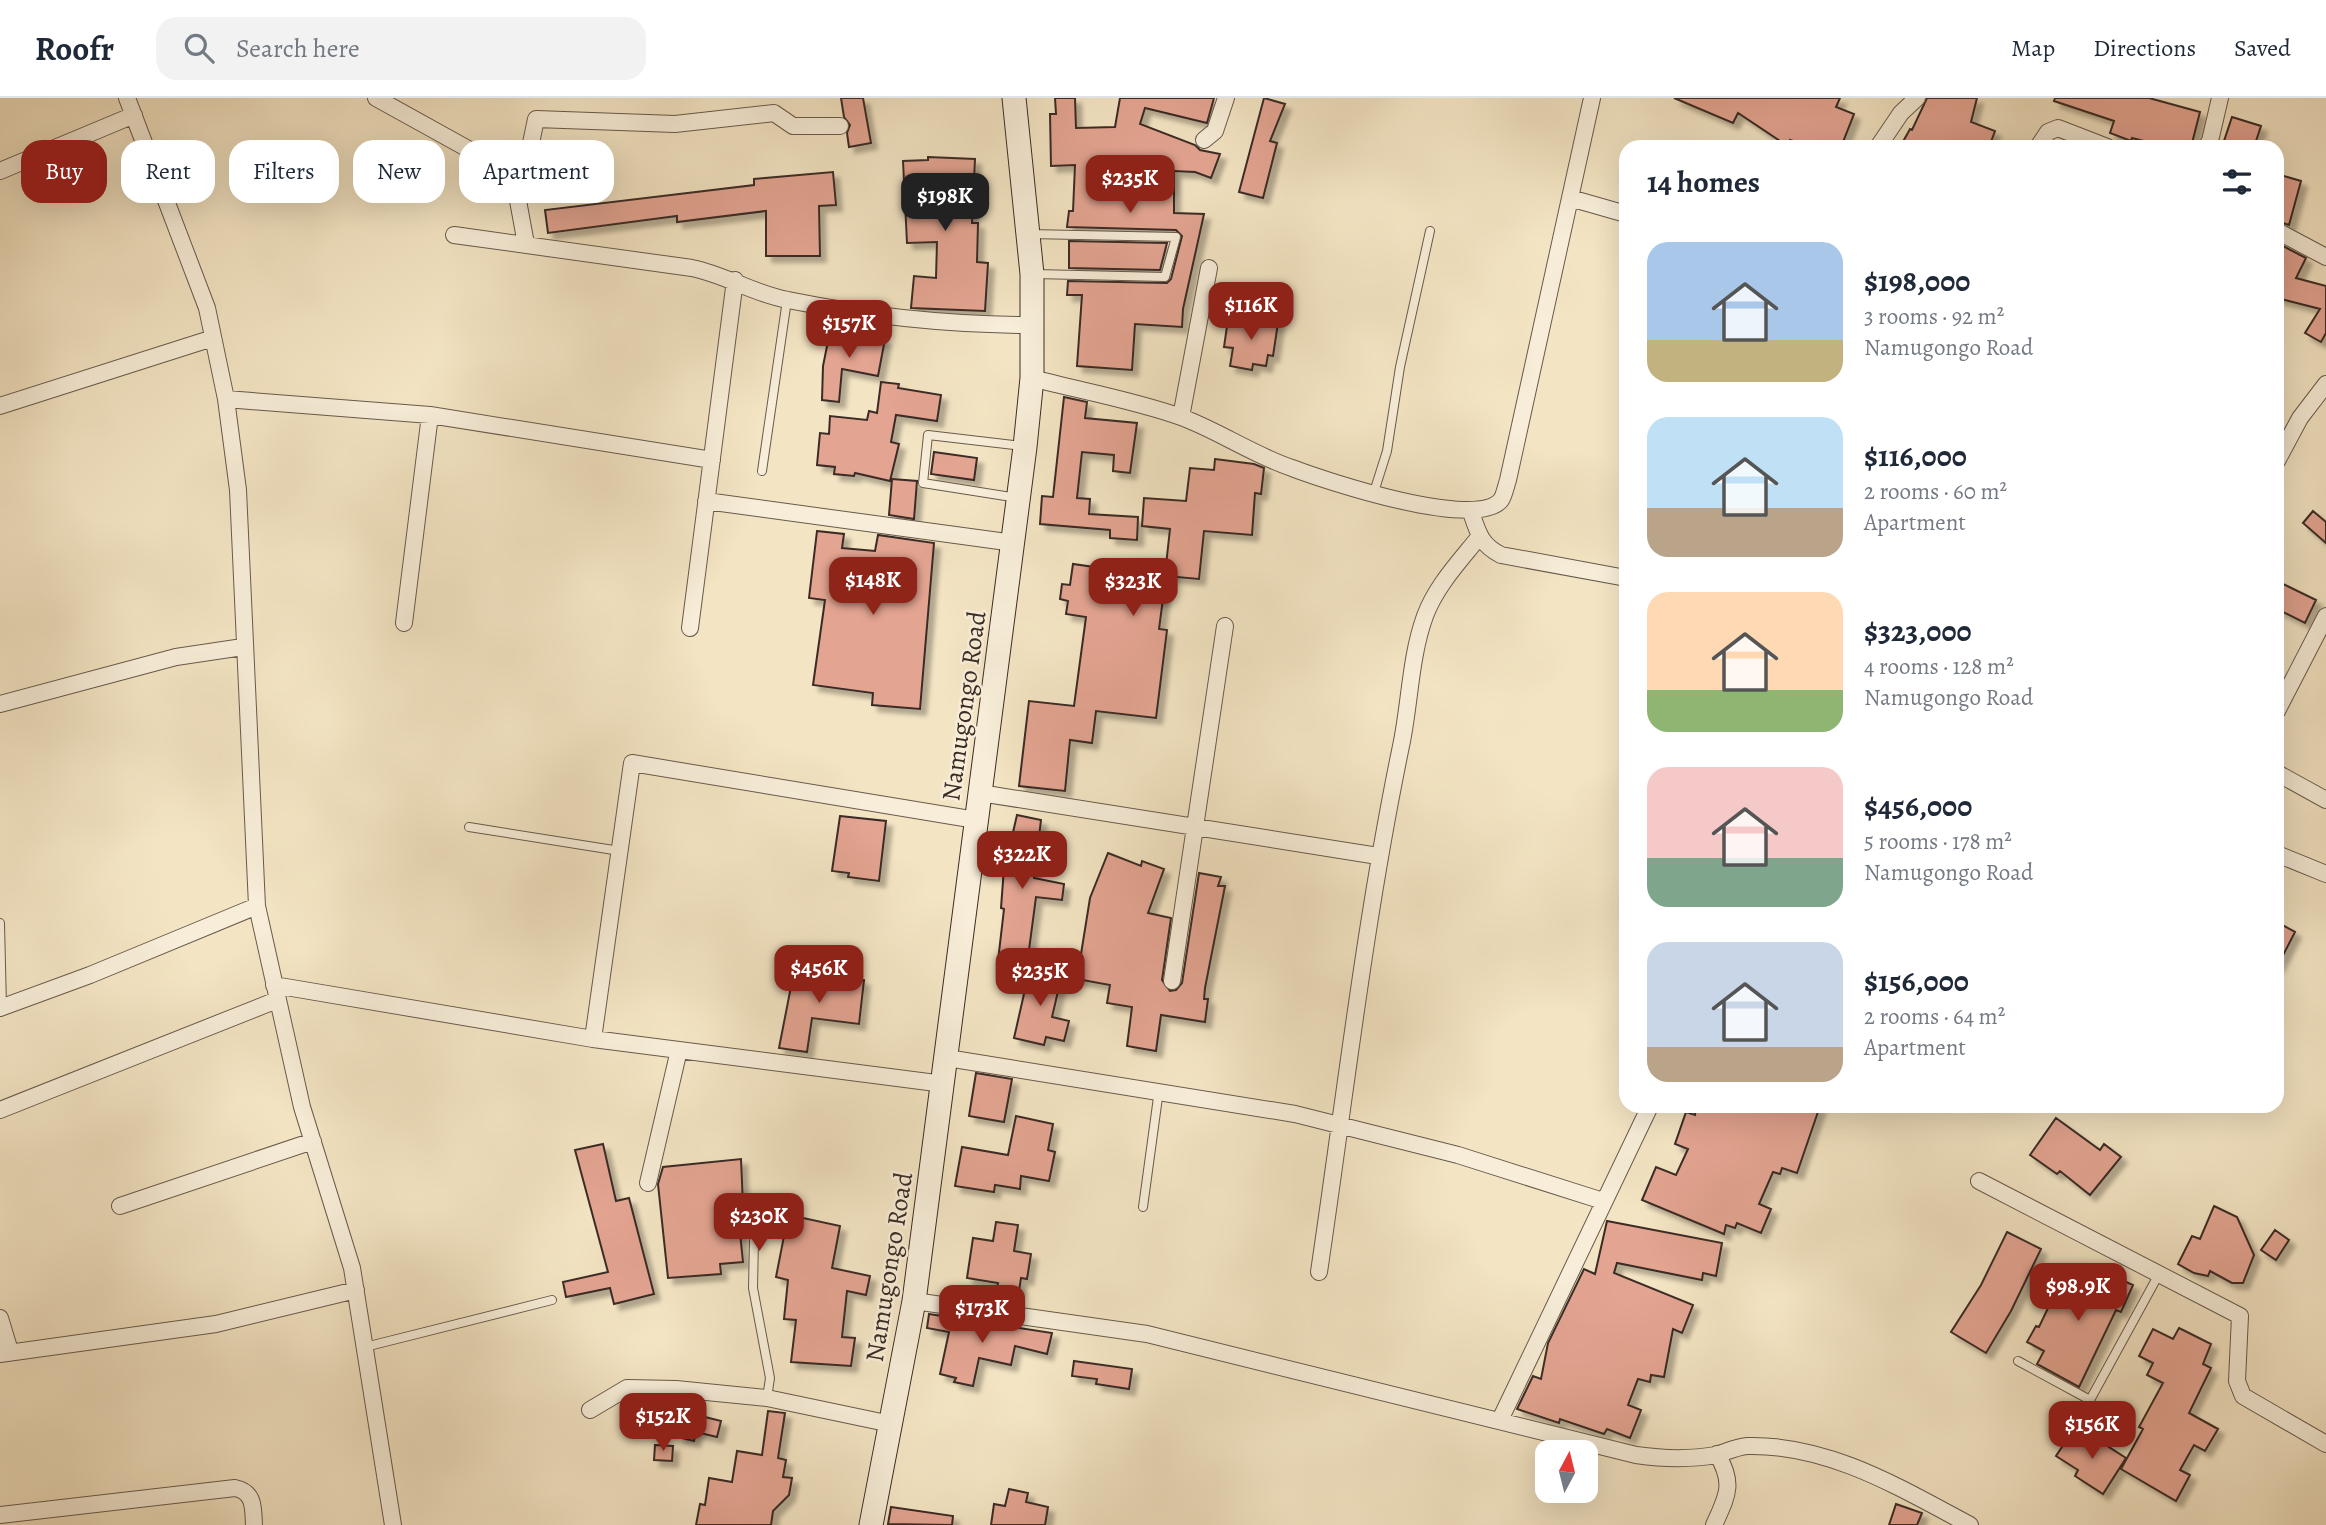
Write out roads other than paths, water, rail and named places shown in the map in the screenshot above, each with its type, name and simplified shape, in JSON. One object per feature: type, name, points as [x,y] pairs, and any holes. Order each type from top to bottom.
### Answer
[{"type":"main road","name":"Namugongo Road","points":[[871,1525],[914,1301],[1014,542],[1032,378],[1032,274],[1014,98]]},
{"type":"street","points":[[127,98],[207,308],[226,399],[237,490],[257,906],[313,1141],[356,1290],[393,1525]]},
{"type":"street","points":[[376,98],[459,144]]},
{"type":"street","points":[[1204,140],[1214,131],[1226,98]]},
{"type":"street","points":[[1032,378],[1181,417],[1291,468],[1374,492],[1452,511],[1471,512],[1490,508],[1501,500],[1508,480],[1592,98]]},
{"type":"street","points":[[1883,140],[1901,113],[1917,98]]},
{"type":"street","points":[[2210,140],[2220,98]]},
{"type":"street","points":[[532,140],[536,119],[675,124],[774,113],[793,126],[840,126]]},
{"type":"street","points":[[0,171],[134,114]]},
{"type":"street","points":[[2043,140],[2048,132],[2058,128],[2090,140]]},
{"type":"street","points":[[1570,198],[1619,212]]},
{"type":"street","points":[[518,203],[526,244]]},
{"type":"street","points":[[454,235],[692,268],[735,280],[755,291],[787,300],[970,325],[1033,325]]},
{"type":"street","points":[[2284,235],[2326,257]]},
{"type":"street","points":[[1181,417],[1209,268]]},
{"type":"street","points":[[690,628],[735,280]]},
{"type":"street","points":[[0,406],[213,338]]},
{"type":"street","points":[[2284,448],[2300,418],[2326,384]]},
{"type":"street","points":[[226,399],[430,415],[712,460]]},
{"type":"street","points":[[404,623],[430,415]]},
{"type":"street","points":[[706,501],[1014,542]]},
{"type":"street","points":[[1471,512],[1479,537],[1487,548],[1501,555],[1619,577]]},
{"type":"street","points":[[1319,1272],[1378,856],[1425,615],[1440,586],[1479,537]]},
{"type":"street","points":[[2284,697],[2326,616]]},
{"type":"street","points":[[1172,981],[1225,626]]},
{"type":"street","points":[[0,704],[176,657],[243,647]]},
{"type":"street","points":[[593,1039],[632,763],[976,820]]},
{"type":"street","points":[[2284,777],[2326,800]]},
{"type":"street","points":[[980,793],[1378,856]]},
{"type":"street","points":[[2284,857],[2326,874]]},
{"type":"street","points":[[1,1007],[90,975],[257,906]]},
{"type":"street","points":[[0,1110],[276,993],[593,1039],[944,1084]]},
{"type":"street","points":[[648,1183],[679,1050]]},
{"type":"street","points":[[947,1058],[1295,1114],[1458,1155],[1603,1201]]},
{"type":"street","points":[[1500,1420],[1647,1113]]},
{"type":"street","points":[[120,1206],[313,1141]]},
{"type":"street","points":[[1979,1181],[2240,1316],[2237,1381],[2243,1396],[2326,1444]]},
{"type":"street","points":[[0,1318],[5,1352],[216,1324],[284,1310],[356,1290]]},
{"type":"street","points":[[914,1301],[1147,1334],[1636,1455],[1678,1460],[1717,1454],[1743,1446],[1828,1457],[1854,1465],[1970,1525]]},
{"type":"street","points":[[590,1410],[626,1388],[767,1398],[891,1424]]},
{"type":"street","points":[[1714,1525],[1728,1493],[1727,1472],[1717,1454]]},
{"type":"street","points":[[0,1515],[235,1488],[249,1494],[253,1504],[254,1525]]},
{"type":"lane","points":[[1374,492],[1387,451],[1400,367],[1430,231]]},
{"type":"lane","points":[[1029,234],[1176,237],[1166,277],[1032,274]]},
{"type":"lane","points":[[762,471],[787,300]]},
{"type":"lane","points":[[1019,499],[923,483],[928,435],[1025,447]]},
{"type":"lane","points":[[469,827],[620,851]]},
{"type":"lane","points":[[0,923],[1,1007]]},
{"type":"lane","points":[[1143,1207],[1159,1090]]},
{"type":"lane","points":[[754,1240],[752,1288],[769,1378],[767,1398]]},
{"type":"lane","points":[[2018,1361],[2090,1400],[2159,1274]]},
{"type":"lane","points":[[365,1348],[552,1300]]}]
